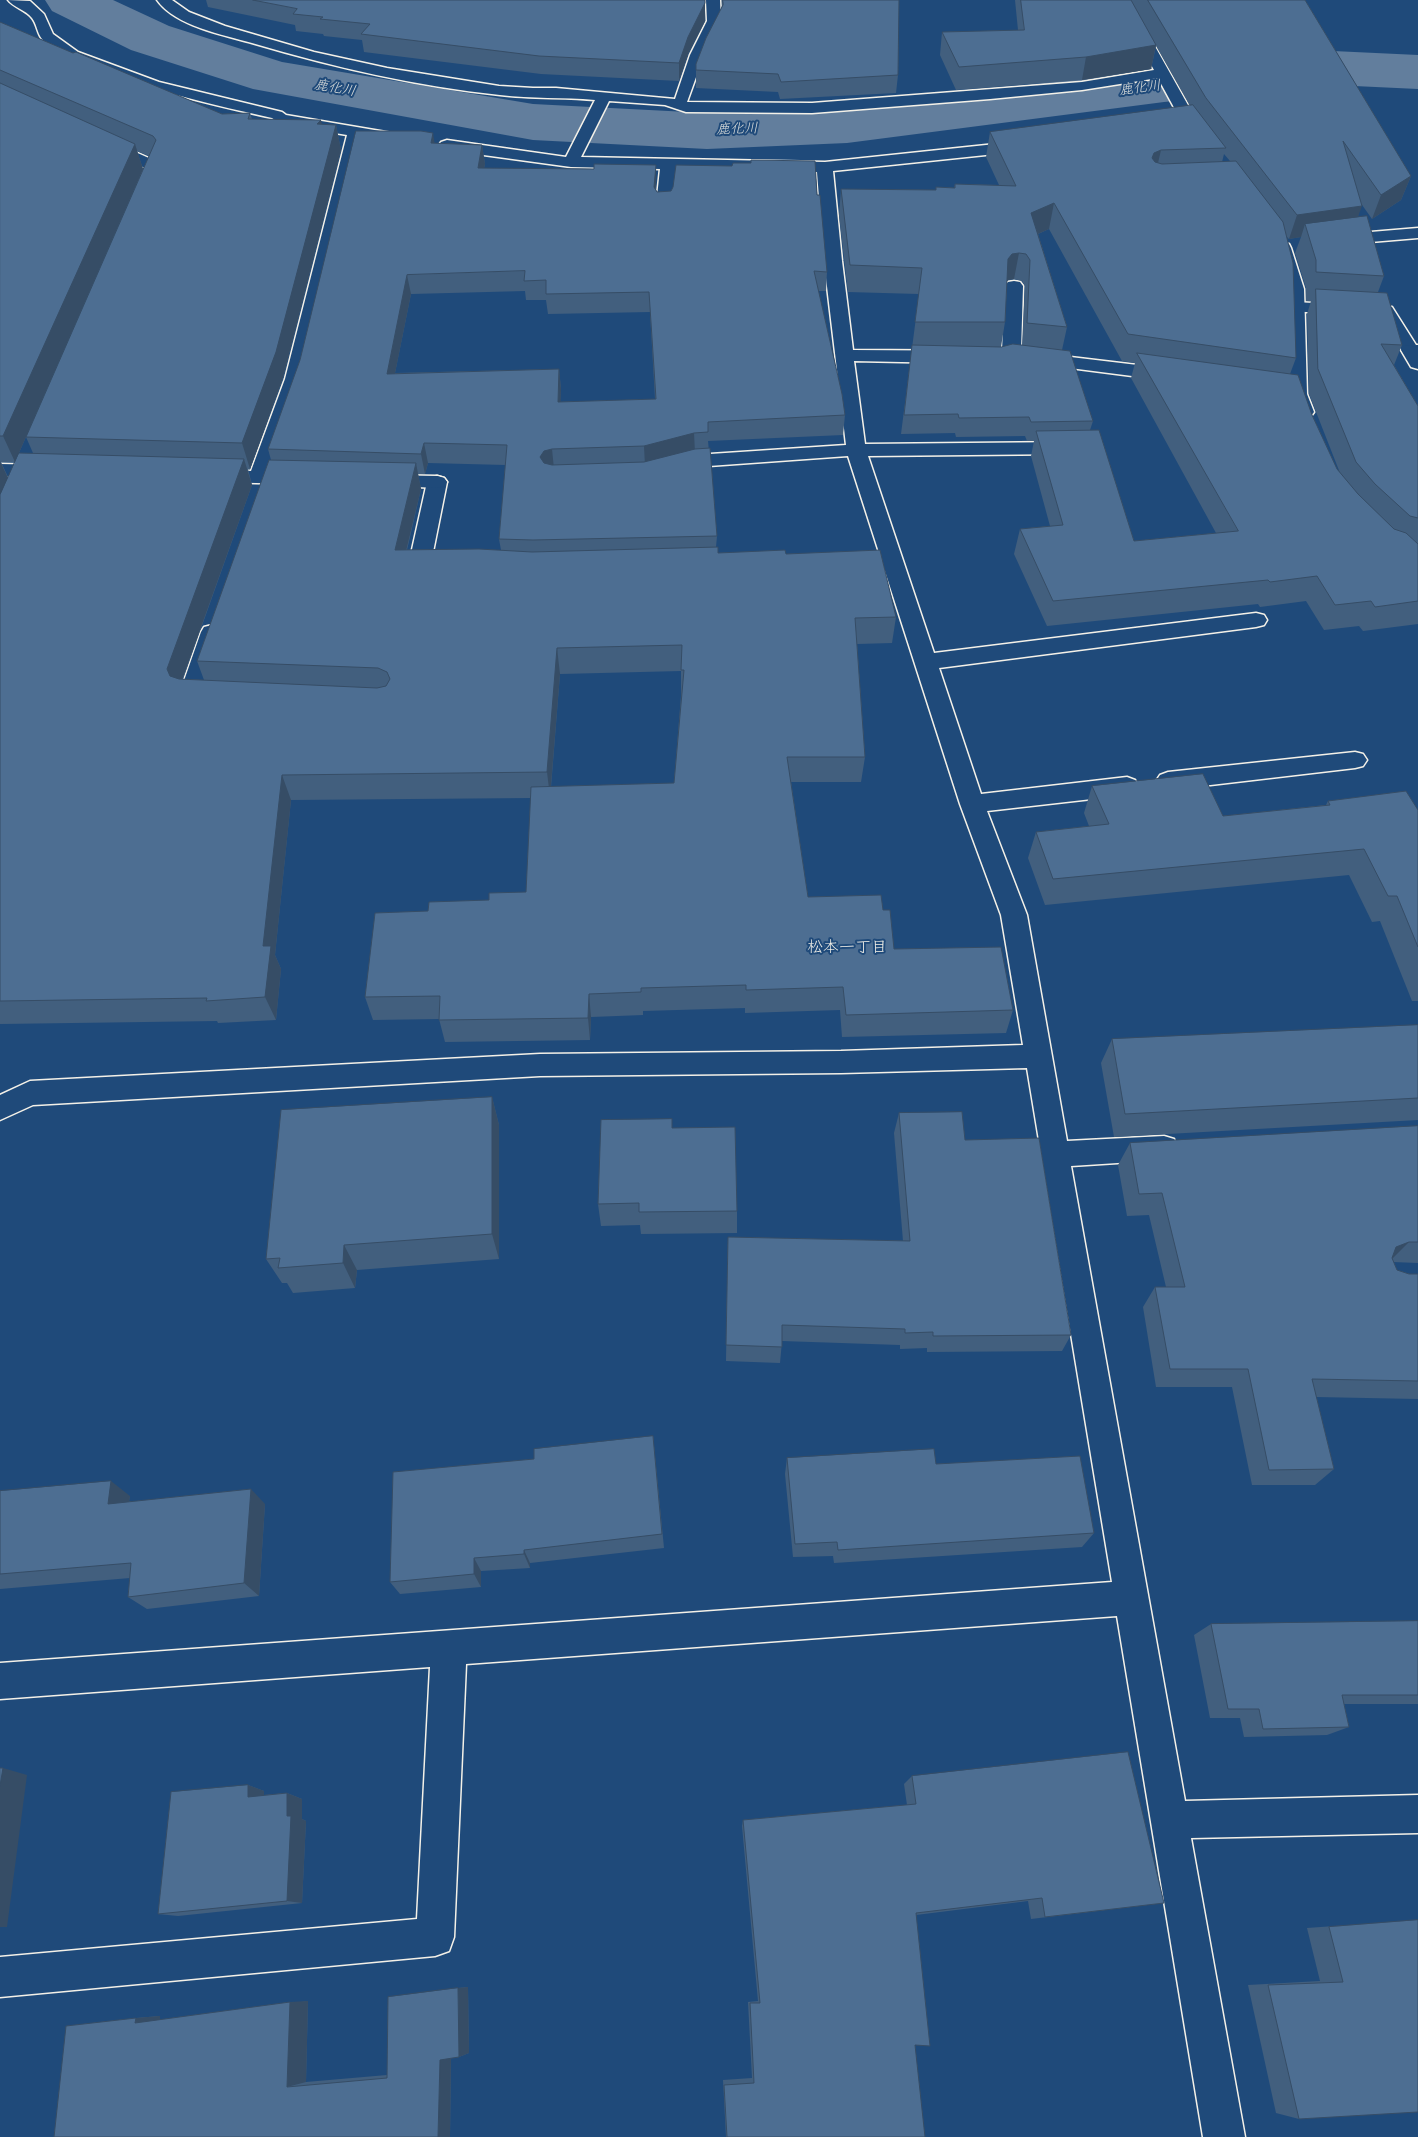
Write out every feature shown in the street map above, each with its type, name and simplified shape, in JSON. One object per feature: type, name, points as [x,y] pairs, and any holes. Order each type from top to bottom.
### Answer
[{"type":"street","points":[[15,0],[25,4],[39,17],[47,36],[73,55],[154,85],[205,99],[277,115],[282,119],[407,140]]},
{"type":"street","points":[[164,0],[173,10],[233,33],[294,52],[383,73],[508,92],[668,101],[686,108],[812,108],[990,95],[1082,86],[1164,73]]},
{"type":"street","points":[[678,105],[683,97],[697,55],[714,21],[712,0]]},
{"type":"street","points":[[1122,0],[1191,124],[1212,152]]},
{"type":"street","points":[[31,36],[47,36]]},
{"type":"street","points":[[571,162],[604,96]]},
{"type":"street","points":[[1172,126],[1191,124]]},
{"type":"street","points":[[262,483],[294,379],[355,132]]},
{"type":"street","points":[[92,137],[154,166],[135,211]]},
{"type":"street","points":[[433,144],[571,162],[824,167],[960,154],[1037,144]]},
{"type":"street","points":[[664,206],[668,164]]},
{"type":"street","points":[[824,167],[833,262],[856,450],[882,560],[925,662],[972,804],[1014,915],[1224,2137]]},
{"type":"street","points":[[1272,232],[1284,247],[1295,289],[1294,307],[1298,394],[1311,430]]},
{"type":"street","points":[[1322,242],[1362,236],[1418,233]]},
{"type":"street","points":[[1284,247],[1303,244]]},
{"type":"street","points":[[1008,356],[1012,350],[1014,286]]},
{"type":"street","points":[[1294,307],[1386,311],[1415,354]]},
{"type":"street","points":[[844,355],[998,358],[1008,356],[1190,378]]},
{"type":"street","points":[[1279,391],[1298,394]]},
{"type":"street","points":[[653,472],[695,461],[856,450],[1090,448]]},
{"type":"street","points":[[0,470],[62,472]]},
{"type":"street","points":[[200,476],[262,483],[317,479]]},
{"type":"street","points":[[367,480],[437,482],[420,563],[458,565]]},
{"type":"street","points":[[219,613],[190,695],[229,697]]},
{"type":"street","points":[[925,662],[1256,620]]},
{"type":"street","points":[[972,804],[1355,760]]},
{"type":"street","points":[[0,1108],[30,1093],[540,1064],[840,1062],[1038,1056]]},
{"type":"street","points":[[1055,1154],[1192,1146]]},
{"type":"street","points":[[0,1681],[1131,1598]]},
{"type":"street","points":[[0,1977],[435,1937],[448,1648]]},
{"type":"street","points":[[1170,1820],[1418,1814]]},
{"type":"building","points":[[253,0],[705,0],[705,3],[688,37],[679,63],[539,56],[361,34],[370,24],[293,14],[297,9]]},
{"type":"building","points":[[723,0],[899,0],[898,75],[781,82],[778,74],[696,70],[696,64],[706,38],[723,5]]},
{"type":"building","points":[[1021,0],[1131,0],[1156,45],[1086,57],[959,67],[942,32],[1024,30]]},
{"type":"building","points":[[1148,0],[1305,0],[1411,176],[1381,195],[1343,141],[1362,206],[1297,215],[1206,98]]},
{"type":"building","points":[[0,22],[222,114],[250,113],[248,119],[321,120],[317,124],[336,125],[276,352],[242,443],[26,437],[156,140],[153,136],[0,70]]},
{"type":"building","points":[[0,83],[135,144],[3,436],[0,436]]},
{"type":"building","points":[[1193,105],[1226,148],[1161,150],[1154,153],[1152,158],[1155,162],[1162,164],[1236,161],[1283,222],[1293,263],[1296,358],[1128,334],[1054,203],[1031,213],[1067,327],[1027,323],[1030,260],[1026,254],[1012,254],[1008,259],[1005,322],[915,322],[922,268],[850,265],[841,189],[936,190],[936,187],[955,188],[955,184],[1016,186],[990,132]]},
{"type":"building","points":[[356,131],[421,131],[433,133],[431,143],[482,145],[478,168],[594,169],[594,164],[656,165],[654,187],[657,192],[671,191],[676,165],[732,166],[733,163],[751,163],[751,160],[815,161],[817,195],[820,195],[827,272],[814,271],[845,415],[708,422],[708,432],[694,433],[644,446],[552,449],[544,451],[540,457],[544,463],[552,465],[644,462],[695,449],[710,448],[717,536],[499,539],[507,445],[424,443],[421,454],[268,449],[300,360]],"holes":[[[525,271],[524,281],[546,280],[546,294],[649,292],[656,399],[558,402],[559,369],[387,374],[407,275]]]},
{"type":"building","points":[[1367,216],[1384,276],[1316,272],[1316,260],[1305,224]]},
{"type":"building","points":[[1316,289],[1387,293],[1402,345],[1381,344],[1418,406],[1418,518],[1410,516],[1375,484],[1356,462],[1318,369]]},
{"type":"building","points":[[1013,344],[1070,351],[1093,421],[1031,422],[1029,417],[959,418],[958,414],[904,415],[912,345],[1001,347]]},
{"type":"building","points":[[1137,353],[1298,375],[1312,415],[1337,469],[1358,494],[1394,529],[1406,533],[1418,544],[1418,601],[1375,607],[1371,601],[1335,605],[1317,576],[1270,582],[1268,580],[1053,601],[1020,529],[1063,525],[1036,431],[1099,430],[1134,541],[1238,531]]},
{"type":"building","points":[[19,453],[244,459],[167,669],[170,676],[179,679],[377,688],[386,686],[390,679],[387,672],[378,668],[197,661],[269,460],[416,463],[395,550],[479,549],[532,552],[718,547],[718,553],[785,550],[786,554],[880,550],[896,617],[855,618],[865,757],[787,757],[808,897],[881,895],[883,910],[890,910],[894,949],[1001,947],[1013,1010],[846,1015],[843,987],[746,990],[746,985],[641,988],[641,992],[589,994],[588,1018],[439,1020],[440,996],[365,997],[375,913],[428,911],[429,902],[489,900],[489,893],[526,892],[531,787],[674,783],[684,670],[681,670],[682,645],[557,648],[547,772],[282,775],[263,946],[271,946],[265,997],[206,1001],[207,998],[0,1001],[0,495]]},
{"type":"building","points":[[1203,774],[1223,816],[1330,805],[1328,801],[1406,791],[1418,810],[1418,947],[1397,896],[1388,896],[1364,849],[1053,879],[1036,832],[1109,824],[1092,786]]},
{"type":"building","points":[[1418,1025],[1418,1098],[1125,1114],[1112,1039]]},
{"type":"building","points":[[492,1097],[492,1234],[344,1245],[343,1263],[278,1268],[280,1258],[266,1259],[281,1110]]},
{"type":"building","points":[[962,1112],[965,1140],[1039,1138],[1071,1335],[933,1336],[933,1332],[905,1333],[905,1329],[782,1325],[782,1347],[726,1345],[728,1237],[910,1241],[899,1113]]},
{"type":"building","points":[[672,1119],[672,1128],[735,1127],[737,1211],[639,1212],[639,1203],[598,1204],[601,1120]]},
{"type":"building","points":[[1418,1126],[1418,1242],[1409,1242],[1396,1247],[1392,1258],[1397,1270],[1409,1274],[1418,1274],[1418,1381],[1312,1379],[1334,1469],[1269,1470],[1248,1369],[1170,1369],[1155,1287],[1185,1287],[1162,1193],[1139,1194],[1130,1143]]},
{"type":"building","points":[[653,1436],[662,1534],[524,1550],[524,1554],[474,1558],[474,1574],[390,1582],[393,1472],[534,1459],[534,1449]]},
{"type":"building","points":[[934,1449],[936,1464],[1080,1456],[1094,1533],[838,1550],[837,1542],[795,1544],[787,1458]]},
{"type":"building","points":[[111,1481],[108,1504],[251,1489],[244,1583],[128,1597],[131,1563],[0,1574],[0,1491]]},
{"type":"building","points":[[1418,1621],[1418,1695],[1342,1695],[1349,1727],[1263,1729],[1259,1709],[1228,1709],[1211,1624]]},
{"type":"building","points":[[1128,1752],[1164,1903],[1045,1917],[1042,1898],[916,1913],[930,2046],[915,2045],[925,2137],[727,2137],[724,2085],[754,2083],[750,2003],[760,2003],[743,1820],[916,1804],[912,1776]]},
{"type":"building","points":[[0,1768],[3,1768],[0,1786]]},
{"type":"building","points":[[248,1785],[248,1797],[287,1793],[287,1816],[291,1816],[287,1901],[158,1914],[171,1792]]},
{"type":"building","points":[[1418,1920],[1418,2112],[1299,2119],[1268,1985],[1343,1982],[1329,1927]]},
{"type":"building","points":[[458,1988],[459,2057],[440,2060],[438,2137],[54,2137],[66,2026],[136,2018],[135,2023],[290,2002],[287,2087],[387,2078],[388,1997]]},
{"type":"waterway","name":"鹿化川","points":[[71,0],[150,38],[273,77],[533,122],[707,131],[847,125],[1164,85],[1333,68],[1418,72]]},
{"type":"district","name":"松本一丁目","points":[[847,947]]}]
